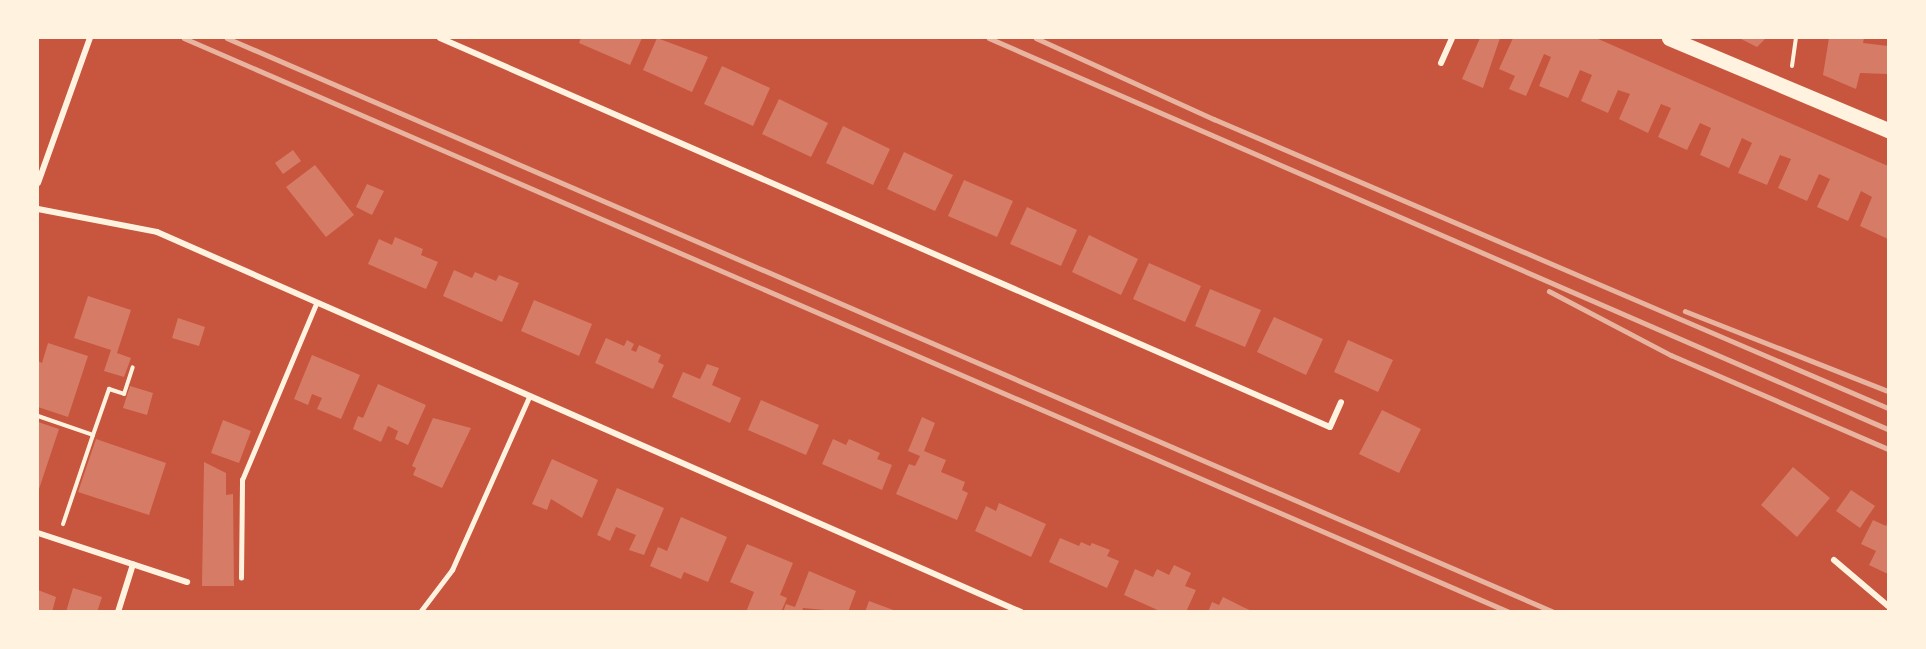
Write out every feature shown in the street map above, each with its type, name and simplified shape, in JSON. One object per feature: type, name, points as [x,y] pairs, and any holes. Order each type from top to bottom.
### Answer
[{"type":"main road","points":[[1669,38],[1888,130]]},
{"type":"street","points":[[38,183],[90,38]]},
{"type":"street","points":[[440,38],[1329,427],[1341,402]]},
{"type":"street","points":[[1441,63],[1452,38]]},
{"type":"street","points":[[38,209],[157,232],[316,304],[1021,612]]},
{"type":"street","points":[[38,532],[187,582]]},
{"type":"street","points":[[1834,560],[1888,606]]},
{"type":"street","points":[[118,612],[133,564]]},
{"type":"lane","points":[[241,578],[242,480],[316,304]]},
{"type":"lane","points":[[420,612],[452,570],[529,397]]},
{"type":"path","points":[[1792,66],[1796,38]]},
{"type":"path","points":[[58,539],[109,389],[124,394],[133,368]]},
{"type":"path","points":[[38,416],[93,435]]},
{"type":"building","points":[[581,38],[642,38],[630,65],[579,43]]},
{"type":"building","points":[[657,38],[708,57],[692,92],[643,70]]},
{"type":"building","points":[[1480,38],[1500,38],[1483,88],[1462,79]]},
{"type":"building","points":[[1513,38],[1596,38],[1888,166],[1888,239],[1860,226],[1872,197],[1861,191],[1848,221],[1817,207],[1830,179],[1819,174],[1807,201],[1778,188],[1791,159],[1780,155],[1767,185],[1738,173],[1752,143],[1742,138],[1729,168],[1700,155],[1711,128],[1700,123],[1687,150],[1658,137],[1671,108],[1661,104],[1648,133],[1619,119],[1630,94],[1618,90],[1608,113],[1581,101],[1592,75],[1580,70],[1568,98],[1539,86],[1551,57],[1544,54],[1526,96],[1509,89],[1515,76],[1499,69]]},
{"type":"building","points":[[1739,38],[1766,38],[1757,47]]},
{"type":"building","points":[[1829,38],[1864,38],[1863,43],[1888,46],[1888,74],[1860,73],[1856,89],[1823,75]]},
{"type":"building","points":[[722,66],[770,88],[753,126],[704,104]]},
{"type":"building","points":[[779,99],[828,123],[811,157],[762,134]]},
{"type":"building","points":[[843,126],[890,149],[873,185],[826,163]]},
{"type":"building","points":[[293,150],[301,161],[283,174],[275,163]]},
{"type":"building","points":[[904,152],[953,175],[935,211],[887,189]]},
{"type":"building","points":[[315,165],[354,215],[326,237],[286,187]]},
{"type":"building","points":[[964,180],[1013,201],[997,237],[948,216]]},
{"type":"building","points":[[367,184],[384,191],[372,215],[356,207]]},
{"type":"building","points":[[1027,207],[1077,230],[1061,266],[1010,244]]},
{"type":"building","points":[[1089,235],[1138,259],[1121,295],[1072,272]]},
{"type":"building","points":[[395,237],[423,249],[421,255],[438,262],[426,289],[368,264],[379,239],[392,245]]},
{"type":"building","points":[[1149,263],[1201,286],[1185,322],[1133,299]]},
{"type":"building","points":[[454,270],[472,278],[475,272],[496,281],[499,275],[519,283],[502,322],[443,296]]},
{"type":"building","points":[[1210,289],[1261,310],[1245,347],[1195,326]]},
{"type":"building","points":[[88,296],[131,310],[117,353],[131,358],[124,377],[104,371],[111,350],[74,338]]},
{"type":"building","points":[[534,300],[592,324],[579,356],[521,331]]},
{"type":"building","points":[[1274,317],[1323,339],[1306,375],[1257,352]]},
{"type":"building","points":[[178,318],[205,327],[199,346],[172,338]]},
{"type":"building","points":[[606,338],[624,346],[627,340],[634,344],[631,350],[636,352],[639,345],[661,355],[658,362],[664,365],[653,389],[595,363]]},
{"type":"building","points":[[1348,340],[1393,360],[1378,392],[1334,372]]},
{"type":"building","points":[[48,343],[88,356],[68,417],[38,407],[38,361],[42,363]]},
{"type":"building","points":[[312,355],[360,375],[341,419],[317,409],[322,398],[312,394],[308,405],[294,399]]},
{"type":"building","points":[[707,364],[719,368],[712,385],[741,398],[730,423],[672,397],[683,372],[700,379]]},
{"type":"building","points":[[378,384],[426,405],[408,445],[395,439],[398,431],[388,426],[381,442],[353,429],[358,416],[363,418]]},
{"type":"building","points":[[130,386],[153,393],[147,415],[123,408]]},
{"type":"building","points":[[761,400],[819,425],[806,455],[748,430]]},
{"type":"building","points":[[1382,410],[1421,429],[1399,473],[1359,454]]},
{"type":"building","points":[[922,417],[935,423],[924,451],[946,460],[941,472],[965,482],[962,490],[968,493],[957,520],[896,494],[909,464],[915,466],[920,456],[908,451]]},
{"type":"building","points":[[433,418],[471,428],[442,488],[413,475],[416,468],[412,466]]},
{"type":"building","points":[[223,420],[251,431],[239,463],[211,453]]},
{"type":"building","points":[[38,422],[59,429],[38,492]]},
{"type":"building","points":[[96,439],[166,463],[149,515],[78,492]]},
{"type":"building","points":[[833,439],[846,445],[849,439],[880,453],[877,459],[892,465],[882,490],[822,464]]},
{"type":"building","points":[[552,459],[598,480],[582,518],[551,499],[547,510],[532,504]]},
{"type":"building","points":[[204,462],[226,473],[226,495],[233,494],[234,586],[202,586]]},
{"type":"building","points":[[1793,467],[1830,498],[1797,537],[1761,505]]},
{"type":"building","points":[[617,488],[664,508],[644,555],[629,550],[636,535],[616,527],[610,541],[597,535]]},
{"type":"building","points":[[1851,490],[1875,506],[1860,528],[1836,511]]},
{"type":"building","points":[[999,503],[1046,524],[1031,557],[975,531],[986,506],[996,511]]},
{"type":"building","points":[[681,517],[727,537],[708,582],[684,572],[681,579],[650,566],[658,547],[667,551]]},
{"type":"building","points":[[1873,520],[1886,526],[1888,521],[1888,574],[1869,565],[1876,551],[1861,544]]},
{"type":"building","points":[[1060,538],[1079,546],[1081,542],[1090,546],[1092,543],[1110,550],[1107,556],[1119,561],[1107,588],[1049,562]]},
{"type":"building","points":[[747,544],[793,563],[780,595],[787,598],[781,612],[746,612],[754,592],[730,582]]},
{"type":"building","points":[[1174,565],[1191,573],[1185,586],[1196,590],[1186,612],[1162,612],[1124,595],[1135,569],[1153,577],[1157,569],[1169,575]]},
{"type":"building","points":[[809,571],[856,591],[848,612],[803,608],[802,612],[783,612],[786,604],[795,607]]},
{"type":"building","points":[[73,588],[102,597],[97,612],[66,612]]},
{"type":"building","points":[[38,590],[56,597],[52,612],[38,612]]},
{"type":"building","points":[[1223,597],[1254,612],[1208,612],[1212,602],[1219,605]]},
{"type":"building","points":[[869,601],[896,611],[896,612],[865,612]]},
{"type":"railway","points":[[184,38],[1509,612]]},
{"type":"railway","points":[[227,38],[1554,612]]},
{"type":"railway","points":[[989,38],[1888,429]]},
{"type":"railway","points":[[1036,38],[1214,119],[1888,408]]},
{"type":"railway","points":[[1549,291],[1671,355],[1888,449]]},
{"type":"railway","points":[[1685,311],[1888,391]]}]
